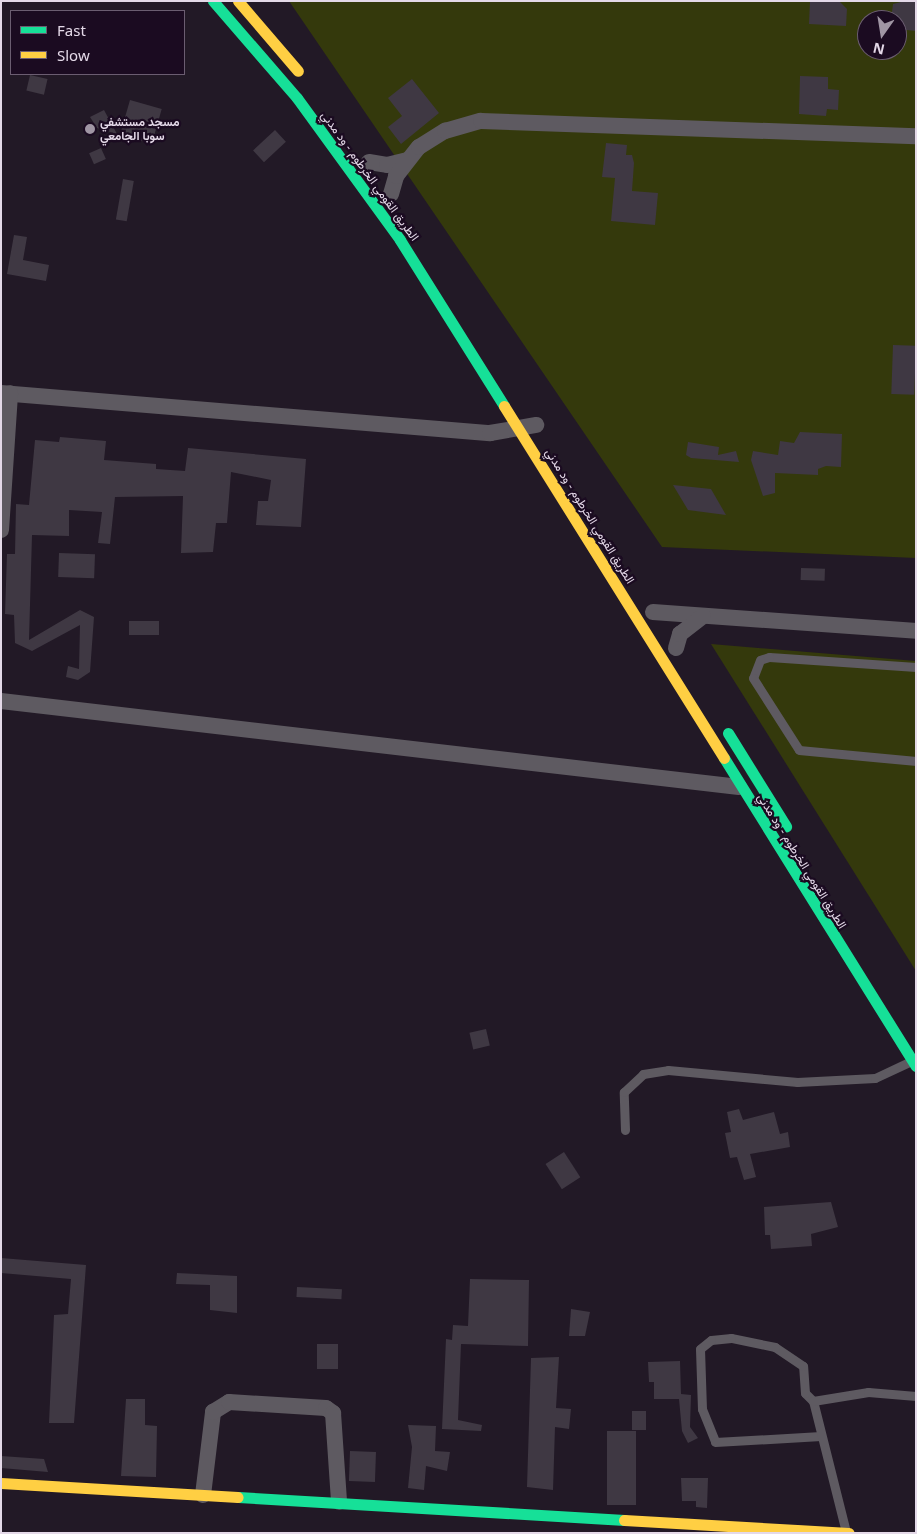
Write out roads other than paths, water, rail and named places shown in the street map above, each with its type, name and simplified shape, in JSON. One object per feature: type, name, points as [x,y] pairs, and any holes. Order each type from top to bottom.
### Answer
[{"type":"main road","name":"الطريق القومي الخرطوم - ود مدني","points":[[212,1],[349,166],[518,431],[739,787],[914,1063]]},
{"type":"main road","points":[[238,1],[306,81]]},
{"type":"main road","name":"الطريق القومي الخرطوم - ود مدني","points":[[366,158],[401,209]]},
{"type":"main road","points":[[526,408],[539,429]]},
{"type":"main road","points":[[649,605],[678,653]]},
{"type":"main road","name":"الطريق القومي الخرطوم - ود مدني","points":[[722,723],[794,839]]},
{"type":"main road","points":[[1,1482],[339,1502],[697,1528],[848,1533]]},
{"type":"street","points":[[366,158],[387,165],[407,160],[445,131],[481,121],[916,136]]},
{"type":"street","points":[[391,194],[407,160]]},
{"type":"street","points":[[1,530],[6,393],[436,429],[518,431],[539,429]]},
{"type":"street","points":[[649,605],[703,616],[916,631]]},
{"type":"street","points":[[678,653],[680,634],[703,616]]},
{"type":"street","points":[[1,701],[739,787]]},
{"type":"street","points":[[203,1495],[213,1412],[229,1402],[326,1408],[333,1413],[339,1502]]},
{"type":"lane","points":[[916,668],[769,657],[760,660],[753,678],[799,750],[916,761]]},
{"type":"lane","points":[[625,1130],[624,1092],[643,1074],[668,1070],[785,1083],[864,1079],[914,1063]]},
{"type":"lane","points":[[821,1436],[715,1442],[702,1409],[700,1349],[711,1340],[725,1338],[775,1347],[803,1366],[806,1394],[813,1401],[848,1533]]},
{"type":"lane","points":[[813,1401],[868,1392],[916,1396]]},
{"type":"place","name":"مسجد مستشفي سوبا الجامعي","points":[[90,129]]}]
